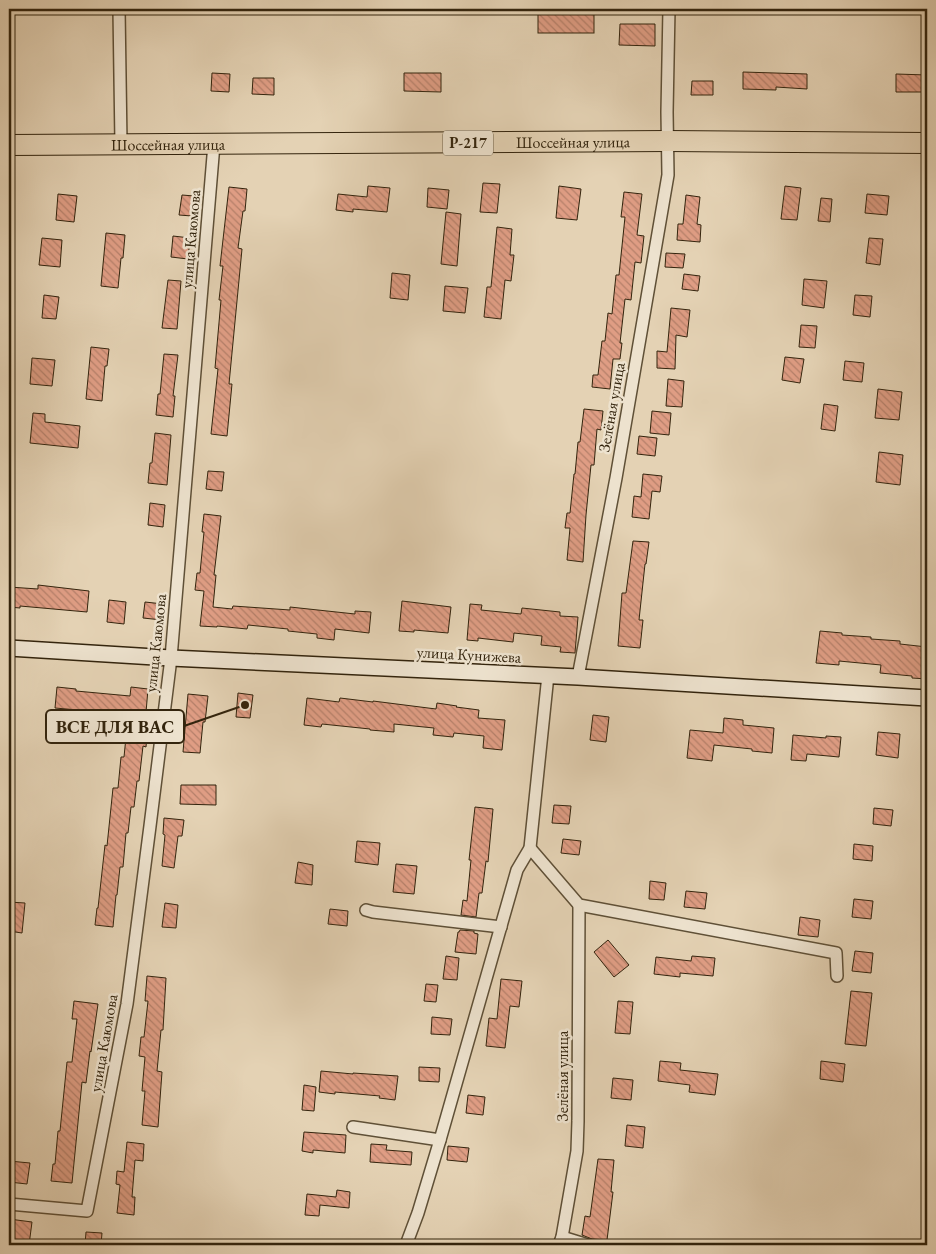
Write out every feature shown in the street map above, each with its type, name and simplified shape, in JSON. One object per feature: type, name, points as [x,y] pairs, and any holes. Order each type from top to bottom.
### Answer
[{"type":"highway","name":"Шоссейная улица","points":[[9,145],[667,141],[927,143]]},
{"type":"street","points":[[119,9],[121,144]]},
{"type":"street","name":"Зелёная улица","points":[[578,677],[616,478],[668,175],[670,9]]},
{"type":"street","name":"улица Каюмова","points":[[9,1204],[87,1211],[127,1004],[171,658],[214,144]]},
{"type":"street","name":"улица Кунижева","points":[[9,648],[171,658],[548,675],[927,698]]},
{"type":"street","points":[[406,1245],[418,1213],[440,1140],[517,870],[530,848],[548,675]]},
{"type":"street","points":[[530,848],[579,905],[836,953],[837,976]]},
{"type":"street","name":"Зелёная улица","points":[[560,1241],[577,1151],[579,905]]},
{"type":"street","points":[[366,910],[501,927]]},
{"type":"street","points":[[353,1127],[440,1140]]},
{"type":"street","points":[[560,1241],[588,1245]]},
{"type":"building","points":[[538,9],[594,9],[594,33],[538,33]]},
{"type":"building","points":[[620,24],[655,24],[655,46],[619,45]]},
{"type":"building","points":[[743,72],[807,74],[807,89],[776,87],[776,90],[743,89]]},
{"type":"building","points":[[212,73],[230,74],[229,92],[211,91]]},
{"type":"building","points":[[404,73],[441,73],[441,92],[404,91]]},
{"type":"building","points":[[896,74],[927,75],[927,92],[896,92]]},
{"type":"building","points":[[253,78],[274,78],[274,95],[252,94]]},
{"type":"building","points":[[692,81],[713,81],[713,95],[691,95]]},
{"type":"building","points":[[483,183],[500,184],[497,213],[480,212]]},
{"type":"building","points":[[368,186],[390,188],[387,212],[353,209],[353,212],[336,210],[338,194],[367,197]]},
{"type":"building","points":[[559,186],[581,189],[577,220],[556,218]]},
{"type":"building","points":[[785,186],[801,188],[797,220],[781,219]]},
{"type":"building","points":[[229,187],[247,189],[238,248],[242,249],[229,384],[232,384],[227,436],[211,434],[218,369],[215,368],[223,266],[220,266]]},
{"type":"building","points":[[428,188],[449,190],[447,209],[427,207]]},
{"type":"building","points":[[624,192],[642,194],[637,235],[644,236],[641,263],[635,262],[631,300],[625,299],[620,359],[613,359],[610,389],[592,387],[593,375],[598,375],[602,341],[605,341],[608,313],[612,314],[616,275],[619,275],[625,217],[621,217]]},
{"type":"building","points":[[58,194],[77,196],[74,222],[56,220]]},
{"type":"building","points":[[867,194],[889,196],[887,215],[865,213]]},
{"type":"building","points":[[182,195],[194,196],[192,216],[179,215]]},
{"type":"building","points":[[686,195],[700,197],[697,224],[701,225],[700,242],[677,240],[678,224],[683,224]]},
{"type":"building","points":[[821,198],[832,199],[830,222],[818,221]]},
{"type":"building","points":[[446,212],[461,214],[457,266],[441,264]]},
{"type":"building","points":[[497,227],[512,229],[510,255],[514,255],[511,281],[505,280],[501,319],[484,317],[487,287],[491,287]]},
{"type":"building","points":[[106,233],[125,235],[118,288],[101,286]]},
{"type":"building","points":[[173,236],[190,238],[188,259],[171,257]]},
{"type":"building","points":[[42,238],[62,240],[60,267],[39,265]]},
{"type":"building","points":[[869,238],[883,239],[880,265],[866,263]]},
{"type":"building","points":[[666,253],[685,254],[683,268],[665,267]]},
{"type":"building","points":[[392,273],[410,275],[408,300],[390,298]]},
{"type":"building","points":[[684,274],[700,276],[698,291],[682,289]]},
{"type":"building","points":[[804,279],[827,281],[824,308],[802,305]]},
{"type":"building","points":[[168,280],[181,281],[177,329],[162,328]]},
{"type":"building","points":[[445,286],[468,288],[465,313],[443,311]]},
{"type":"building","points":[[44,295],[59,297],[56,319],[42,318]]},
{"type":"building","points":[[855,295],[872,296],[870,317],[853,315]]},
{"type":"building","points":[[671,308],[690,310],[687,337],[676,335],[675,369],[657,368],[657,351],[667,352]]},
{"type":"building","points":[[801,325],[817,326],[815,348],[799,347]]},
{"type":"building","points":[[91,347],[109,349],[107,366],[105,366],[102,401],[86,399]]},
{"type":"building","points":[[164,354],[178,355],[173,396],[175,396],[173,417],[156,415]]},
{"type":"building","points":[[785,357],[804,359],[800,383],[782,380]]},
{"type":"building","points":[[32,358],[55,360],[52,386],[30,384]]},
{"type":"building","points":[[845,361],[864,363],[862,382],[843,380]]},
{"type":"building","points":[[668,379],[684,381],[682,407],[666,406]]},
{"type":"building","points":[[878,389],[902,392],[899,420],[875,418]]},
{"type":"building","points":[[824,404],[838,406],[835,431],[821,429]]},
{"type":"building","points":[[584,409],[603,411],[601,430],[597,429],[594,465],[591,465],[583,562],[567,560],[570,528],[565,528],[567,513],[570,513],[578,442],[580,442]]},
{"type":"building","points":[[652,411],[671,413],[669,435],[650,433]]},
{"type":"building","points":[[33,413],[45,414],[45,422],[80,426],[78,448],[30,443]]},
{"type":"building","points":[[155,433],[171,435],[167,485],[148,483]]},
{"type":"building","points":[[639,436],[657,438],[655,456],[637,454]]},
{"type":"building","points":[[879,452],[903,455],[900,485],[876,482]]},
{"type":"building","points":[[208,471],[224,472],[222,491],[206,489]]},
{"type":"building","points":[[643,474],[662,476],[660,492],[652,491],[649,519],[632,517],[634,496],[641,497]]},
{"type":"building","points":[[150,503],[165,505],[163,527],[148,525]]},
{"type":"building","points":[[204,514],[221,516],[214,575],[216,575],[213,607],[232,609],[233,606],[290,610],[290,607],[355,614],[355,611],[371,612],[369,633],[335,629],[334,640],[317,638],[317,634],[288,631],[288,629],[248,625],[247,629],[200,626],[204,591],[195,590],[197,573],[200,573]]},
{"type":"building","points":[[633,541],[649,542],[639,620],[643,620],[640,648],[618,646],[622,593],[626,593]]},
{"type":"building","points":[[38,585],[89,591],[87,612],[20,606],[20,608],[9,607],[9,587],[38,589]]},
{"type":"building","points":[[109,600],[126,602],[124,624],[107,622]]},
{"type":"building","points":[[402,601],[451,607],[448,633],[414,630],[414,632],[399,631]]},
{"type":"building","points":[[145,602],[163,604],[162,620],[143,618]]},
{"type":"building","points":[[470,604],[482,605],[481,610],[521,614],[522,608],[560,612],[560,616],[578,617],[575,653],[560,652],[561,647],[541,645],[542,636],[514,633],[513,642],[478,638],[478,641],[467,640]]},
{"type":"building","points":[[820,631],[871,637],[871,639],[900,641],[900,644],[927,647],[927,679],[880,673],[881,665],[839,661],[839,665],[816,663]]},
{"type":"building","points":[[57,687],[76,689],[76,691],[130,696],[131,687],[148,689],[145,724],[148,724],[146,747],[143,746],[134,807],[131,807],[128,833],[126,833],[123,867],[120,867],[113,927],[95,925],[105,845],[107,846],[113,788],[118,788],[121,757],[124,757],[128,717],[55,708]]},
{"type":"building","points":[[238,693],[253,695],[250,718],[236,717]]},
{"type":"building","points":[[188,694],[208,696],[200,753],[183,752]]},
{"type":"building","points":[[307,698],[339,702],[340,698],[436,709],[437,703],[479,710],[478,718],[505,720],[502,750],[483,748],[484,736],[454,733],[453,737],[433,735],[434,728],[394,724],[394,732],[322,724],[321,727],[304,725]]},
{"type":"building","points":[[593,715],[609,717],[606,742],[590,740]]},
{"type":"building","points":[[724,718],[743,720],[743,725],[774,728],[772,753],[714,745],[712,761],[687,758],[690,730],[723,733]]},
{"type":"building","points":[[878,732],[900,734],[898,758],[876,755]]},
{"type":"building","points":[[793,735],[826,738],[826,736],[841,737],[839,757],[807,754],[806,761],[791,760]]},
{"type":"building","points":[[181,785],[216,785],[216,805],[180,804]]},
{"type":"building","points":[[554,805],[571,806],[569,824],[552,823]]},
{"type":"building","points":[[475,807],[493,809],[488,862],[486,861],[482,893],[479,893],[476,917],[461,915],[463,900],[467,901]]},
{"type":"building","points":[[874,808],[893,810],[891,826],[873,824]]},
{"type":"building","points":[[164,818],[184,820],[182,836],[178,836],[174,868],[162,866],[165,835],[163,834]]},
{"type":"building","points":[[563,839],[581,841],[579,855],[561,853]]},
{"type":"building","points":[[357,841],[380,843],[378,865],[355,862]]},
{"type":"building","points":[[854,844],[873,846],[872,861],[853,859]]},
{"type":"building","points":[[298,862],[313,865],[312,885],[295,883]]},
{"type":"building","points":[[396,864],[417,866],[414,894],[393,892]]},
{"type":"building","points":[[650,881],[666,883],[664,900],[649,899]]},
{"type":"building","points":[[686,891],[707,893],[705,909],[684,907]]},
{"type":"building","points":[[854,899],[873,901],[871,919],[852,917]]},
{"type":"building","points":[[9,902],[25,903],[22,933],[9,931]]},
{"type":"building","points":[[165,903],[178,905],[176,928],[162,927]]},
{"type":"building","points":[[330,909],[348,911],[347,926],[328,924]]},
{"type":"building","points":[[800,917],[820,920],[818,937],[798,935]]},
{"type":"building","points":[[460,930],[474,931],[474,933],[478,934],[476,954],[455,952],[458,932]]},
{"type":"building","points":[[608,940],[629,965],[614,977],[594,952]]},
{"type":"building","points":[[855,951],[873,953],[871,973],[852,971]]},
{"type":"building","points":[[446,956],[459,958],[457,980],[443,979]]},
{"type":"building","points":[[692,956],[715,958],[713,976],[680,973],[680,977],[654,974],[656,957],[691,961]]},
{"type":"building","points":[[147,976],[166,978],[163,1030],[161,1030],[157,1071],[162,1072],[158,1127],[142,1125],[145,1057],[139,1056],[141,1037],[144,1037],[148,1001],[145,1001]]},
{"type":"building","points":[[501,979],[522,981],[519,1007],[510,1006],[505,1048],[486,1046],[489,1018],[497,1019]]},
{"type":"building","points":[[426,984],[438,985],[436,1002],[424,1001]]},
{"type":"building","points":[[851,991],[872,993],[866,1046],[845,1044]]},
{"type":"building","points":[[74,1001],[98,1004],[86,1083],[82,1082],[72,1183],[51,1181],[53,1164],[55,1164],[58,1131],[60,1131],[67,1062],[72,1062],[77,1019],[72,1019]]},
{"type":"building","points":[[618,1001],[633,1002],[630,1034],[615,1033]]},
{"type":"building","points":[[432,1017],[452,1019],[450,1035],[431,1034]]},
{"type":"building","points":[[660,1061],[681,1063],[680,1070],[718,1074],[715,1095],[689,1092],[690,1085],[658,1081]]},
{"type":"building","points":[[821,1061],[845,1064],[843,1082],[820,1079]]},
{"type":"building","points":[[419,1067],[440,1068],[439,1082],[419,1081]]},
{"type":"building","points":[[321,1071],[398,1076],[395,1100],[379,1098],[380,1096],[319,1092]]},
{"type":"building","points":[[613,1078],[633,1080],[631,1100],[611,1098]]},
{"type":"building","points":[[304,1085],[316,1087],[314,1111],[302,1110]]},
{"type":"building","points":[[468,1095],[485,1097],[483,1115],[466,1113]]},
{"type":"building","points":[[627,1125],[645,1127],[643,1148],[625,1146]]},
{"type":"building","points":[[304,1132],[346,1135],[345,1153],[313,1150],[313,1153],[302,1151]]},
{"type":"building","points":[[127,1142],[144,1144],[143,1161],[135,1160],[132,1197],[135,1197],[134,1215],[117,1213],[120,1185],[116,1184],[117,1171],[124,1172]]},
{"type":"building","points":[[371,1144],[387,1145],[386,1150],[412,1152],[411,1165],[370,1162]]},
{"type":"building","points":[[448,1146],[469,1148],[467,1162],[447,1160]]},
{"type":"building","points":[[598,1159],[614,1160],[611,1192],[613,1192],[607,1240],[592,1239],[582,1235],[585,1216],[590,1217]]},
{"type":"building","points":[[9,1161],[30,1163],[27,1184],[9,1182]]},
{"type":"building","points":[[337,1190],[350,1192],[349,1208],[320,1205],[319,1216],[305,1215],[307,1194],[336,1197]]},
{"type":"building","points":[[9,1219],[32,1222],[29,1245],[9,1245]]},
{"type":"building","points":[[86,1232],[102,1233],[101,1245],[85,1245]]},
{"type":"place","name":"ВСЕ ДЛЯ ВАС","points":[[245,705]]}]
